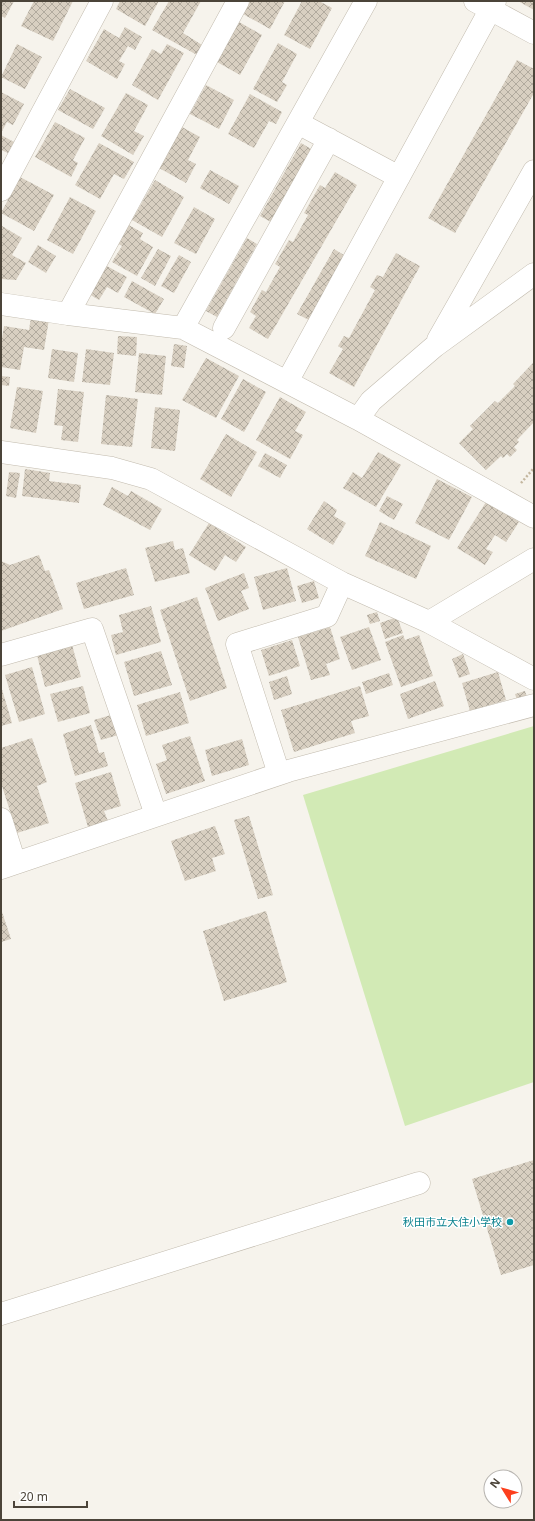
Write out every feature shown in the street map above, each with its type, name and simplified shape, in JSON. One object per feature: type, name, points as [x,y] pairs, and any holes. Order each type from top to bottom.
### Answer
[{"type":"street","points":[[1,190],[102,1]]},
{"type":"street","points":[[68,314],[238,1]]},
{"type":"street","points":[[183,328],[366,1]]},
{"type":"street","points":[[287,382],[399,177],[487,4],[534,33]]},
{"type":"street","points":[[298,123],[399,177]]},
{"type":"street","points":[[224,328],[329,139]]},
{"type":"street","points":[[435,346],[534,170]]},
{"type":"street","points":[[358,419],[371,401],[435,346],[534,274]]},
{"type":"street","points":[[1,304],[183,328],[358,419],[534,517]]},
{"type":"street","points":[[1,452],[112,468],[151,479],[342,583],[429,622],[534,679]]},
{"type":"street","points":[[429,622],[534,559]]},
{"type":"street","points":[[279,774],[237,644],[327,616],[342,583]]},
{"type":"street","points":[[1,655],[92,629],[156,815]]},
{"type":"street","points":[[1,819],[8,866],[279,774],[534,705]]},
{"type":"street","points":[[1,1314],[419,1183]]},
{"type":"green space","points":[[534,726],[534,1082],[405,1126],[303,795]]},
{"type":"building","points":[[1,1],[14,1],[5,18],[1,16]]},
{"type":"building","points":[[34,1],[73,1],[53,41],[21,26]]},
{"type":"building","points":[[120,1],[159,1],[145,26],[116,9]]},
{"type":"building","points":[[169,1],[201,1],[183,33],[202,45],[197,55],[152,30]]},
{"type":"building","points":[[250,1],[285,1],[270,29],[243,14]]},
{"type":"building","points":[[302,1],[319,1],[332,8],[310,49],[284,35]]},
{"type":"building","points":[[518,1],[534,1],[534,10]]},
{"type":"building","points":[[239,22],[262,35],[240,75],[217,62]]},
{"type":"building","points":[[125,27],[142,37],[135,50],[128,46],[119,61],[125,64],[117,79],[86,61],[104,29],[119,38]]},
{"type":"building","points":[[278,43],[297,54],[282,82],[287,85],[277,102],[253,89]]},
{"type":"building","points":[[17,44],[42,57],[25,89],[1,77]]},
{"type":"building","points":[[167,44],[184,53],[158,100],[132,85],[152,49],[161,54]]},
{"type":"building","points":[[517,60],[534,69],[534,93],[455,233],[428,218]]},
{"type":"building","points":[[206,85],[234,100],[219,129],[190,114]]},
{"type":"building","points":[[70,89],[105,108],[93,129],[58,110]]},
{"type":"building","points":[[1,92],[24,104],[13,125],[7,122],[1,133]]},
{"type":"building","points":[[126,93],[148,105],[134,131],[144,136],[133,155],[101,136]]},
{"type":"building","points":[[250,94],[282,112],[276,124],[269,121],[254,148],[228,134]]},
{"type":"building","points":[[55,122],[85,138],[73,160],[78,163],[71,177],[35,157]]},
{"type":"building","points":[[182,127],[200,137],[188,160],[196,164],[186,183],[159,168]]},
{"type":"building","points":[[1,135],[14,142],[8,153],[1,150]]},
{"type":"building","points":[[99,143],[134,162],[124,179],[114,174],[100,199],[75,185]]},
{"type":"building","points":[[301,143],[311,149],[271,222],[260,216]]},
{"type":"building","points":[[210,170],[239,186],[229,204],[200,188]]},
{"type":"building","points":[[335,172],[357,185],[268,339],[249,328],[256,316],[250,312],[262,290],[266,292],[280,267],[275,264],[289,240],[293,242],[308,215],[304,213],[320,185],[325,188]]},
{"type":"building","points":[[20,177],[54,195],[34,231],[1,213]]},
{"type":"building","points":[[155,180],[184,197],[162,237],[132,220]]},
{"type":"building","points":[[70,197],[96,211],[73,254],[47,240]]},
{"type":"building","points":[[194,207],[215,219],[196,254],[174,243]]},
{"type":"building","points":[[125,223],[143,233],[140,239],[153,247],[137,276],[112,262],[122,246],[115,242]]},
{"type":"building","points":[[2,226],[22,238],[12,255],[26,263],[16,280],[1,279]]},
{"type":"building","points":[[247,238],[257,244],[217,317],[206,311]]},
{"type":"building","points":[[38,245],[56,256],[46,273],[28,262]]},
{"type":"building","points":[[158,249],[171,256],[155,286],[141,278]]},
{"type":"building","points":[[334,249],[347,257],[311,321],[297,314]]},
{"type":"building","points":[[396,253],[420,266],[354,387],[329,373],[343,349],[338,346],[344,336],[349,338],[375,290],[370,287],[377,275],[383,277]]},
{"type":"building","points":[[179,255],[191,262],[174,293],[161,286]]},
{"type":"building","points":[[105,265],[127,277],[118,293],[107,287],[99,300],[89,294]]},
{"type":"building","points":[[132,281],[164,299],[155,314],[124,297]]},
{"type":"building","points":[[31,317],[49,319],[44,350],[24,347],[20,370],[1,367],[1,345],[4,326],[29,330]]},
{"type":"building","points":[[118,336],[137,337],[136,356],[117,354]]},
{"type":"building","points":[[174,344],[187,346],[184,368],[171,366]]},
{"type":"building","points":[[52,349],[78,353],[74,382],[48,378]]},
{"type":"building","points":[[86,349],[114,353],[110,385],[82,382]]},
{"type":"building","points":[[139,353],[166,356],[162,395],[135,392]]},
{"type":"building","points":[[206,358],[239,376],[216,418],[182,400]]},
{"type":"building","points":[[534,362],[534,422],[517,440],[519,442],[514,447],[517,450],[510,457],[507,454],[503,458],[501,456],[486,470],[459,443],[473,429],[470,426],[495,401],[498,403],[515,386],[513,384]]},
{"type":"building","points":[[1,376],[10,377],[9,386],[1,385]]},
{"type":"building","points":[[243,379],[266,392],[244,432],[221,419]]},
{"type":"building","points":[[17,387],[43,391],[36,433],[10,428]]},
{"type":"building","points":[[58,389],[84,392],[78,442],[61,440],[63,426],[54,425]]},
{"type":"building","points":[[106,395],[138,399],[132,447],[101,444]]},
{"type":"building","points":[[280,397],[306,412],[295,431],[303,435],[290,459],[256,440]]},
{"type":"building","points":[[155,407],[180,410],[175,451],[151,448]]},
{"type":"building","points":[[226,434],[257,452],[231,497],[200,479]]},
{"type":"building","points":[[378,452],[401,465],[376,507],[343,488],[353,472],[362,478]]},
{"type":"building","points":[[265,453],[287,465],[280,478],[258,466]]},
{"type":"building","points":[[25,469],[50,473],[49,481],[81,485],[79,503],[22,496]]},
{"type":"building","points":[[9,472],[20,473],[16,498],[6,496]]},
{"type":"building","points":[[437,479],[472,497],[449,540],[415,523]]},
{"type":"building","points":[[112,487],[128,496],[131,491],[162,509],[150,530],[103,505]]},
{"type":"building","points":[[387,496],[403,504],[394,520],[379,511]]},
{"type":"building","points":[[324,501],[337,510],[334,516],[346,523],[333,545],[307,529]]},
{"type":"building","points":[[486,502],[519,522],[506,542],[495,535],[486,549],[493,552],[485,565],[457,548]]},
{"type":"building","points":[[380,522],[431,546],[416,579],[365,556]]},
{"type":"building","points":[[209,523],[246,547],[236,562],[225,555],[215,571],[189,555]]},
{"type":"building","points":[[173,541],[175,550],[183,548],[190,573],[155,582],[145,548]]},
{"type":"building","points":[[39,555],[45,571],[49,570],[63,609],[1,631],[1,561],[10,565]]},
{"type":"building","points":[[126,568],[134,595],[84,609],[76,583]]},
{"type":"building","points":[[287,568],[296,601],[263,610],[254,577]]},
{"type":"building","points":[[244,573],[249,588],[241,591],[249,609],[218,621],[205,588]]},
{"type":"building","points":[[314,581],[319,598],[302,603],[297,586]]},
{"type":"building","points":[[197,597],[227,688],[190,701],[160,610]]},
{"type":"building","points":[[151,606],[161,642],[116,655],[111,635],[123,632],[119,615]]},
{"type":"building","points":[[377,612],[380,621],[370,624],[367,615]]},
{"type":"building","points":[[397,617],[403,633],[385,639],[380,623]]},
{"type":"building","points":[[330,627],[340,659],[326,664],[330,675],[311,680],[298,637]]},
{"type":"building","points":[[369,627],[381,660],[352,670],[340,637]]},
{"type":"building","points":[[403,635],[405,640],[419,635],[433,676],[401,687],[385,642]]},
{"type":"building","points":[[292,640],[300,666],[269,676],[261,650]]},
{"type":"building","points":[[72,645],[81,677],[45,687],[37,655]]},
{"type":"building","points":[[161,651],[172,685],[134,696],[124,662]]},
{"type":"building","points":[[463,654],[470,674],[459,678],[452,659]]},
{"type":"building","points":[[32,667],[45,714],[19,722],[5,675]]},
{"type":"building","points":[[498,672],[506,700],[470,711],[462,683]]},
{"type":"building","points":[[389,673],[393,685],[366,694],[362,682]]},
{"type":"building","points":[[287,676],[292,694],[274,700],[269,682]]},
{"type":"building","points":[[435,681],[444,706],[408,719],[400,694]]},
{"type":"building","points":[[1,686],[12,723],[1,726]]},
{"type":"building","points":[[83,686],[90,713],[58,722],[50,694]]},
{"type":"building","points":[[360,686],[369,716],[351,721],[355,733],[294,752],[281,710]]},
{"type":"building","points":[[525,691],[527,697],[517,700],[515,694]]},
{"type":"building","points":[[180,692],[189,723],[146,736],[137,705]]},
{"type":"building","points":[[111,715],[118,735],[101,740],[94,720]]},
{"type":"building","points":[[91,725],[99,753],[104,752],[108,766],[75,776],[63,734]]},
{"type":"building","points":[[190,736],[205,781],[166,794],[156,764],[167,760],[162,745]]},
{"type":"building","points":[[32,738],[47,782],[37,786],[49,823],[17,833],[1,783],[1,748]]},
{"type":"building","points":[[242,739],[249,765],[212,776],[205,750]]},
{"type":"building","points":[[111,772],[121,806],[104,811],[108,821],[88,827],[75,783]]},
{"type":"building","points":[[249,816],[273,895],[258,899],[234,820]]},
{"type":"building","points":[[215,826],[225,854],[212,858],[216,871],[185,881],[171,841]]},
{"type":"building","points":[[1,909],[11,939],[1,942]]},
{"type":"building","points":[[266,911],[287,982],[224,1001],[203,931]]},
{"type":"building","name":"秋田市立大住小学校","points":[[534,1160],[534,1265],[501,1275],[472,1179]]},
{"type":"place","name":"秋田市立大住小学校","points":[[510,1222]]}]
